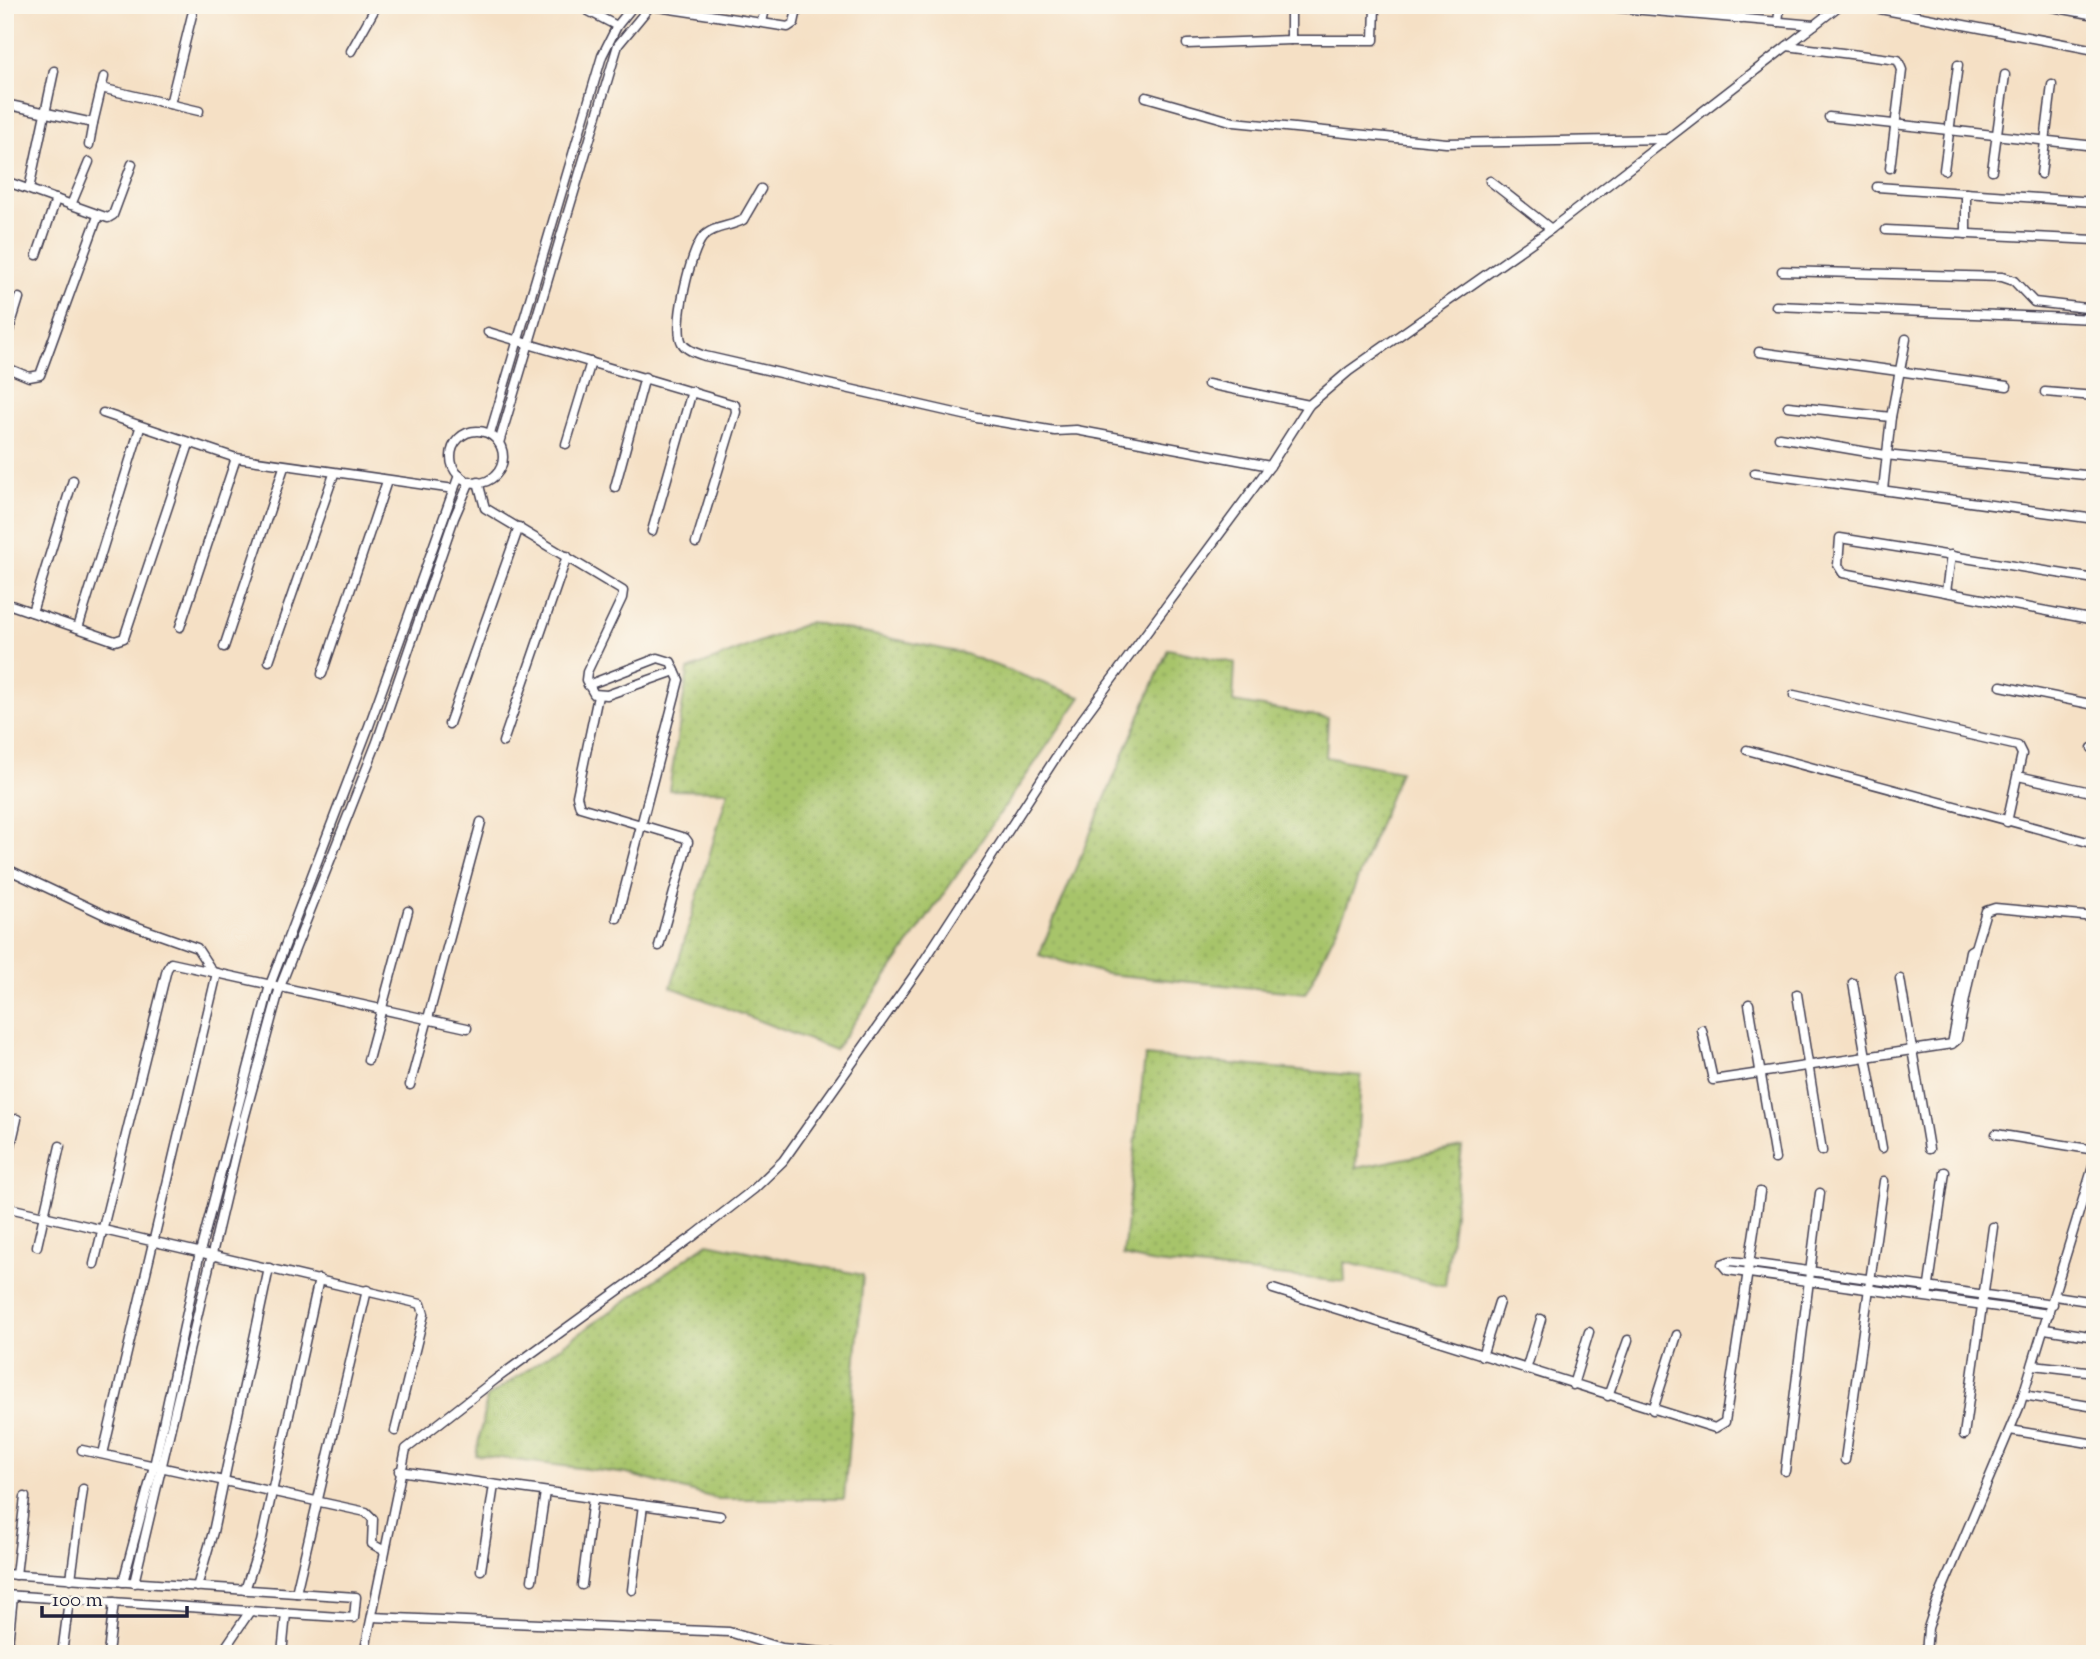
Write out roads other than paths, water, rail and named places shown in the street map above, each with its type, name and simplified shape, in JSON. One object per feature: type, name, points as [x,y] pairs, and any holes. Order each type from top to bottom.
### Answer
[{"type":"street","points":[[351,51],[377,5]]},
{"type":"street","points":[[577,5],[617,26]]},
{"type":"street","points":[[490,434],[599,65],[617,26],[634,5]]},
{"type":"street","points":[[762,22],[766,5]]},
{"type":"street","points":[[499,443],[531,345],[618,45],[651,6],[710,10],[792,26],[797,5]]},
{"type":"street","points":[[1291,40],[1292,5]]},
{"type":"street","points":[[1187,44],[1374,40],[1375,5]]},
{"type":"street","points":[[1586,5],[1692,10],[1741,19],[1814,25]]},
{"type":"street","points":[[1741,19],[1742,5]]},
{"type":"street","points":[[1778,22],[1780,5]]},
{"type":"street","points":[[364,1654],[399,1471],[406,1449],[420,1436],[695,1235],[754,1189],[783,1161],[920,968],[1067,740],[1270,466],[1309,405],[1349,371],[1551,229],[1840,5]]},
{"type":"street","points":[[1859,5],[2095,50]]},
{"type":"street","points":[[2042,5],[2095,15]]},
{"type":"street","points":[[170,104],[192,15]]},
{"type":"street","points":[[1787,46],[1898,60],[1902,70],[1889,168]]},
{"type":"street","points":[[1944,170],[1958,65]]},
{"type":"street","points":[[29,189],[54,71]]},
{"type":"street","points":[[1992,170],[2005,75]]},
{"type":"street","points":[[89,145],[104,76]]},
{"type":"street","points":[[2041,174],[2052,85]]},
{"type":"street","points":[[101,88],[200,111]]},
{"type":"street","points":[[1146,97],[1234,122],[1446,143],[1666,139]]},
{"type":"street","points":[[5,104],[93,123]]},
{"type":"street","points":[[1829,117],[2094,146]]},
{"type":"street","points":[[2090,174],[2095,139]]},
{"type":"street","points":[[71,205],[89,162]]},
{"type":"street","points":[[5,191],[7,181],[98,216],[113,215],[132,164]]},
{"type":"street","points":[[1490,181],[1551,229]]},
{"type":"street","points":[[1877,187],[2095,202]]},
{"type":"street","points":[[761,190],[743,220],[710,231],[698,244],[680,318],[680,340],[687,349],[705,356],[977,418],[1055,430],[1076,430],[1270,466]]},
{"type":"street","points":[[1966,193],[1966,234]]},
{"type":"street","points":[[37,255],[56,199]]},
{"type":"street","points":[[5,367],[29,377],[40,375],[98,216]]},
{"type":"street","points":[[1886,230],[2095,240]]},
{"type":"street","points":[[1782,271],[2002,277],[2014,281],[2034,302],[2095,309]]},
{"type":"street","points":[[5,342],[19,298]]},
{"type":"street","points":[[1776,306],[2095,319]]},
{"type":"street","points":[[488,332],[732,403],[736,412],[696,543]]},
{"type":"street","points":[[1882,490],[1891,417],[1902,372],[1906,339]]},
{"type":"street","points":[[1759,352],[2007,386]]},
{"type":"street","points":[[566,444],[591,362]]},
{"type":"street","points":[[615,487],[645,377]]},
{"type":"street","points":[[1208,384],[1309,405]]},
{"type":"street","points":[[652,530],[692,391]]},
{"type":"street","points":[[2045,392],[2095,396]]},
{"type":"street","points":[[1788,406],[1891,417]]},
{"type":"street","points":[[103,414],[236,458],[284,467],[454,489]]},
{"type":"street","points":[[78,628],[140,428]]},
{"type":"street","points":[[134,1583],[200,1252],[270,985],[369,726],[459,475],[452,453],[458,439],[472,432],[490,434],[499,443],[503,458],[501,467],[490,479],[474,482],[459,475]]},
{"type":"street","points":[[1779,436],[1885,455],[2095,476]]},
{"type":"street","points":[[8,604],[115,641],[124,638],[189,444]]},
{"type":"street","points":[[180,627],[236,458]]},
{"type":"street","points":[[224,647],[284,467]]},
{"type":"street","points":[[1755,473],[2095,519]]},
{"type":"street","points":[[270,661],[334,474]]},
{"type":"street","points":[[32,612],[74,480]]},
{"type":"street","points":[[322,674],[387,481]]},
{"type":"street","points":[[474,482],[482,504],[620,588],[623,594],[587,672],[589,685],[598,696],[578,803],[580,807],[685,838],[688,842],[659,946]]},
{"type":"street","points":[[123,1582],[159,1467],[279,987],[377,742],[454,518],[474,482]]},
{"type":"street","points":[[449,724],[519,527]]},
{"type":"street","points":[[2095,579],[1840,538],[1838,565],[1843,573],[2095,620]]},
{"type":"street","points":[[1946,592],[1951,555]]},
{"type":"street","points":[[503,742],[567,556]]},
{"type":"street","points":[[589,685],[659,658],[671,662],[679,680],[617,918]]},
{"type":"street","points":[[598,696],[675,671]]},
{"type":"street","points":[[2001,687],[2095,705]]},
{"type":"street","points":[[1794,695],[2018,746],[2022,754],[2007,822]]},
{"type":"street","points":[[1747,750],[2095,844]]},
{"type":"street","points":[[2018,776],[2095,793]]},
{"type":"street","points":[[410,1085],[481,822]]},
{"type":"street","points":[[5,868],[107,916],[192,946],[201,952],[215,972],[103,1454]]},
{"type":"street","points":[[1702,1030],[1713,1080],[1952,1044],[1957,1040],[1975,948],[1986,911],[1995,908],[2095,917]]},
{"type":"street","points":[[368,1060],[379,1009],[408,911]]},
{"type":"street","points":[[94,1264],[100,1229],[167,969],[174,962],[467,1028]]},
{"type":"street","points":[[1900,979],[1929,1149]]},
{"type":"street","points":[[1853,983],[1882,1148]]},
{"type":"street","points":[[1797,993],[1822,1151]]},
{"type":"street","points":[[1749,1004],[1775,1158]]},
{"type":"street","points":[[5,1171],[17,1119]]},
{"type":"street","points":[[1996,1134],[2095,1150]]},
{"type":"street","points":[[37,1246],[60,1146]]},
{"type":"street","points":[[1926,1654],[1928,1628],[1936,1604],[2023,1395],[2095,1160]]},
{"type":"street","points":[[1926,1298],[1945,1172]]},
{"type":"street","points":[[1845,1460],[1884,1181]]},
{"type":"street","points":[[1273,1289],[1709,1428],[1725,1423],[1760,1192]]},
{"type":"street","points":[[1785,1471],[1821,1193]]},
{"type":"street","points":[[5,1207],[421,1304],[424,1309],[395,1431]]},
{"type":"street","points":[[1964,1435],[1993,1227]]},
{"type":"street","points":[[1810,1276],[1747,1273],[1727,1270],[1722,1264],[1730,1261],[1749,1263],[1926,1298],[2049,1314]]},
{"type":"street","points":[[197,1587],[214,1532],[269,1268]]},
{"type":"street","points":[[245,1590],[261,1542],[319,1279]]},
{"type":"street","points":[[1871,1285],[2095,1302]]},
{"type":"street","points":[[296,1593],[367,1290]]},
{"type":"street","points":[[1482,1356],[1499,1302]]},
{"type":"street","points":[[1526,1370],[1541,1320]]},
{"type":"street","points":[[2045,1329],[2095,1337]]},
{"type":"street","points":[[1573,1385],[1589,1332]]},
{"type":"street","points":[[1653,1410],[1677,1335]]},
{"type":"street","points":[[1608,1396],[1628,1340]]},
{"type":"street","points":[[2033,1365],[2095,1372]]},
{"type":"street","points":[[2023,1395],[2095,1407]]},
{"type":"street","points":[[2010,1430],[2090,1443]]},
{"type":"street","points":[[82,1450],[371,1515],[372,1544],[383,1550]]},
{"type":"street","points":[[399,1471],[720,1516]]},
{"type":"street","points":[[481,1570],[494,1485]]},
{"type":"street","points":[[71,1579],[83,1489]]},
{"type":"street","points":[[531,1580],[545,1492]]},
{"type":"street","points":[[16,1575],[25,1497]]},
{"type":"street","points":[[582,1585],[593,1499]]},
{"type":"street","points":[[632,1590],[643,1506]]},
{"type":"street","points":[[5,1574],[356,1597],[354,1618],[9,1596],[7,1654]]},
{"type":"street","points":[[62,1654],[69,1600]]},
{"type":"street","points":[[108,1654],[114,1602]]},
{"type":"street","points":[[221,1654],[250,1611]]},
{"type":"street","points":[[282,1654],[286,1614]]},
{"type":"street","points":[[372,1617],[729,1632],[788,1649],[842,1654]]}]
